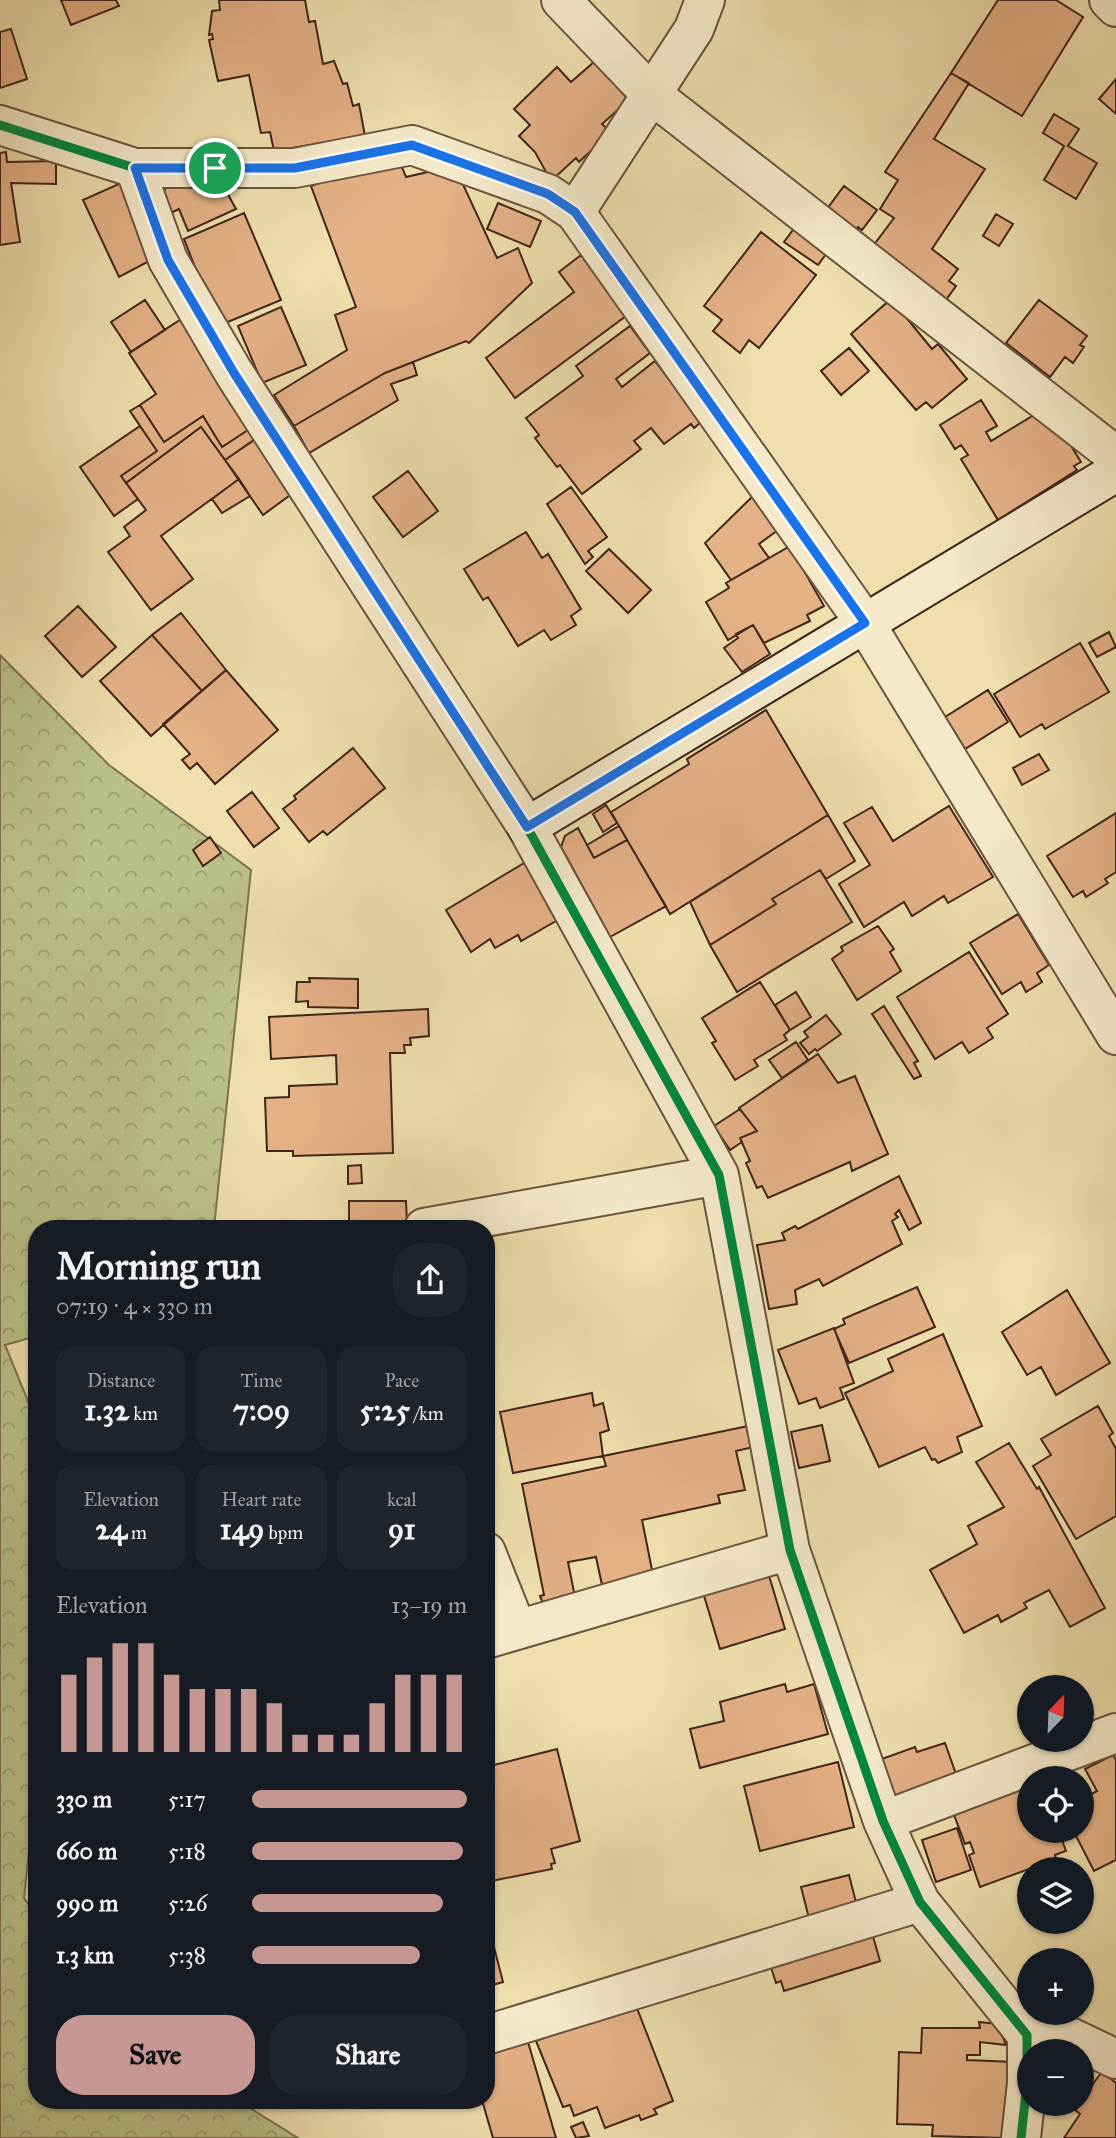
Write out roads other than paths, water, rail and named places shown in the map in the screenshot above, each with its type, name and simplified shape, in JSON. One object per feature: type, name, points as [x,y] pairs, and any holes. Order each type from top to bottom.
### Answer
[{"type":"street","points":[[561,0],[651,94],[1116,456]]},
{"type":"street","points":[[575,212],[694,29],[705,0]]},
{"type":"street","points":[[1109,0],[1116,7]]},
{"type":"street","points":[[0,125],[135,168],[295,168],[412,145],[548,194],[575,212],[865,623],[1116,1035]]},
{"type":"street","points":[[135,168],[168,260],[194,306],[527,827],[719,1175],[790,1550],[883,1821],[920,1902],[1027,2035],[1027,2082],[1021,2138]]},
{"type":"street","points":[[527,827],[1116,472]]},
{"type":"street","points":[[469,1220],[719,1175]]},
{"type":"street","points":[[495,1598],[502,1634],[790,1550]]},
{"type":"street","points":[[883,1821],[1116,1733]]},
{"type":"street","points":[[495,2032],[920,1902]]},
{"type":"street","points":[[1027,2035],[1057,2031],[1116,2059]]}]
